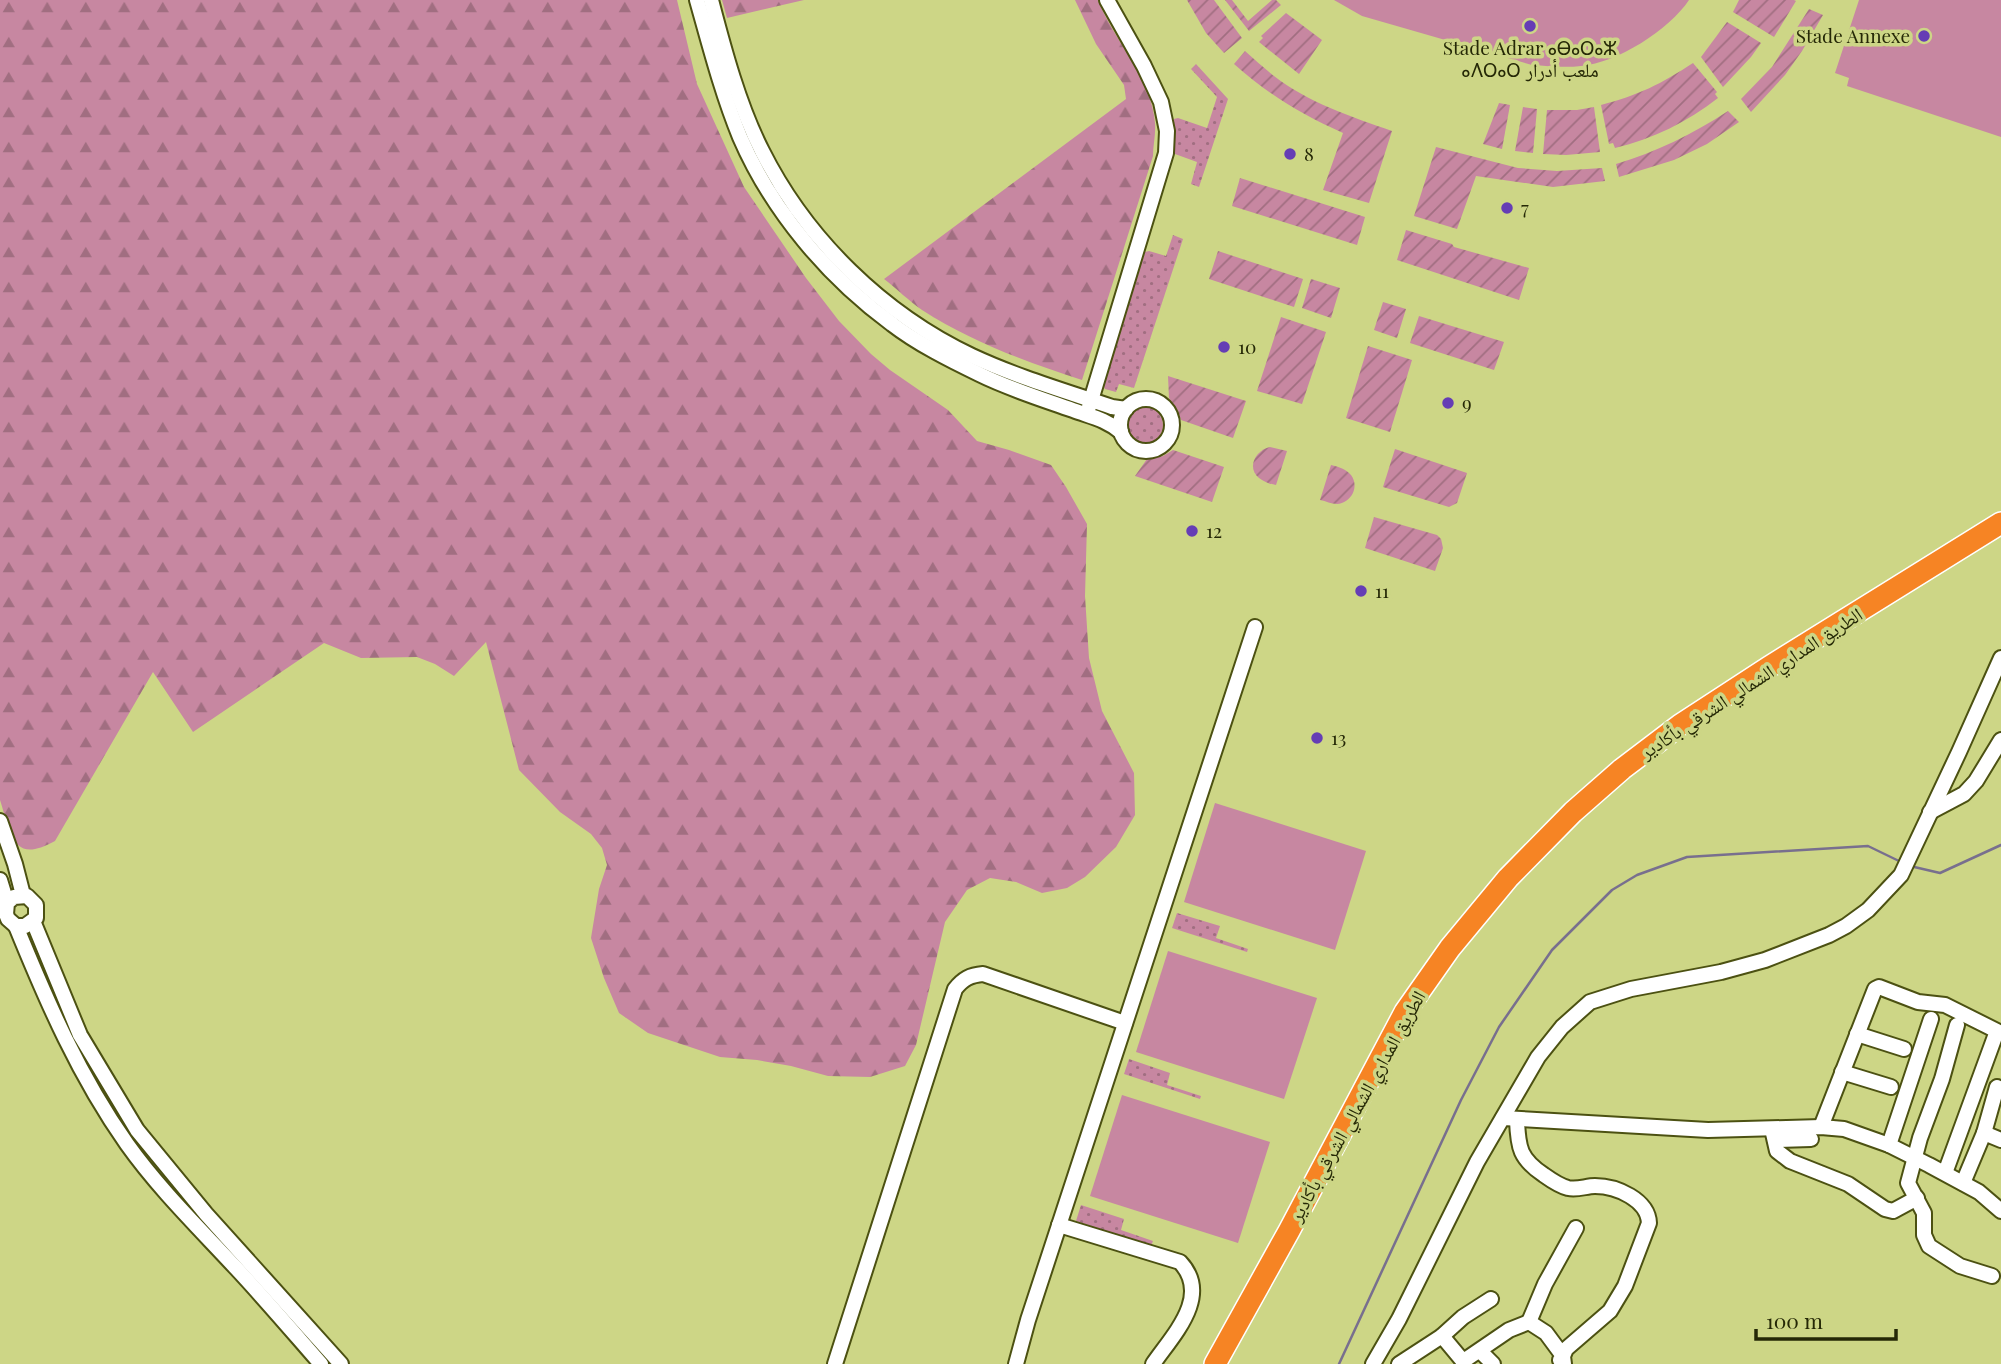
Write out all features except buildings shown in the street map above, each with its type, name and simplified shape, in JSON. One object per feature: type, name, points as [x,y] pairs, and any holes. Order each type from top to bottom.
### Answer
[{"type":"highway","points":[[1894,597],[2001,523]]},
{"type":"highway","points":[[1894,597],[2001,537]]},
{"type":"highway","name":"الطريق المداري الشمالي الشرقي بأكادير","points":[[1215,1364],[1405,1012],[1450,948],[1508,878],[1573,811],[1660,740],[1769,667],[1894,597]]},
{"type":"highway","name":"الطريق المداري الشمالي الشرقي بأكادير","points":[[1229,1364],[1413,1023],[1474,937],[1511,892],[1623,783],[1894,597]]},
{"type":"street","points":[[697,0],[726,99],[755,166],[795,229],[840,280],[892,325],[945,357],[983,376],[1108,421],[1121,432],[1129,445],[1142,451],[1157,450],[1163,446],[1171,433],[1171,417],[1167,408],[1159,402],[1143,399],[1126,409],[1122,416],[1121,432]]},
{"type":"street","points":[[711,0],[734,81],[761,150],[798,210],[838,258],[876,295],[919,326],[970,355],[1018,376],[1126,409]]},
{"type":"street","points":[[1086,415],[1166,153],[1167,131],[1161,102],[1107,0]]},
{"type":"street","points":[[1016,1364],[1255,627]]},
{"type":"street","points":[[1373,1364],[1399,1319],[1477,1162],[1510,1119],[1538,1057],[1562,1027],[1590,1002],[1631,989],[1721,972],[1765,960],[1846,926],[1868,910],[1901,875],[2001,658]]},
{"type":"street","points":[[1928,816],[1964,794],[1976,781],[2001,740]]},
{"type":"street","points":[[0,821],[23,895]]},
{"type":"street","points":[[0,880],[8,919],[16,926],[68,1046],[96,1097],[126,1143],[145,1168],[321,1364]]},
{"type":"street","points":[[7,904],[14,897],[23,895],[36,905],[37,913],[33,921],[25,926],[16,926]]},
{"type":"street","points":[[33,921],[80,1035],[137,1129],[206,1213],[341,1364]]},
{"type":"street","points":[[835,1364],[955,989],[967,977],[983,974],[1125,1023]]},
{"type":"street","points":[[1821,1127],[1874,990],[1879,987],[1918,1002],[1945,1005],[1997,1030],[1945,1173]]},
{"type":"street","points":[[1889,1145],[1931,1019]]},
{"type":"street","points":[[1957,1025],[1908,1183],[1924,1213],[1924,1235],[1929,1246],[1960,1266],[1992,1276]]},
{"type":"street","points":[[1857,1034],[1904,1049]]},
{"type":"street","points":[[1842,1073],[1891,1087]]},
{"type":"street","points":[[1963,1183],[1984,1133],[1997,1087]]},
{"type":"street","points":[[1510,1119],[1708,1130],[1811,1139]]},
{"type":"street","points":[[1510,1119],[1521,1152],[1536,1170],[1565,1188],[1596,1186],[1627,1194],[1643,1206],[1649,1217],[1625,1286],[1610,1311],[1566,1349],[1561,1361]]},
{"type":"street","points":[[1773,1135],[1821,1127],[1844,1129],[1889,1145],[1945,1173],[1979,1192],[2001,1211]]},
{"type":"street","points":[[1984,1133],[2001,1140]]},
{"type":"street","points":[[1773,1135],[1777,1152],[1790,1161],[1848,1184],[1888,1211],[1917,1198]]},
{"type":"street","points":[[1059,1225],[1180,1262],[1188,1270],[1193,1296],[1187,1314],[1154,1362]]},
{"type":"street","points":[[1442,1336],[1462,1360],[1529,1322],[1545,1284],[1577,1228]]},
{"type":"street","points":[[1399,1364],[1491,1299]]},
{"type":"street","points":[[1529,1322],[1546,1333],[1561,1361]]},
{"type":"street","points":[[1480,1352],[1493,1364]]},
{"type":"green space","points":[[0,0],[677,0],[697,84],[744,187],[839,321],[890,370],[948,410],[977,441],[1051,465],[1087,524],[1085,596],[1089,658],[1102,711],[1134,773],[1135,815],[1116,847],[1085,877],[1067,888],[1042,893],[1016,882],[990,878],[967,890],[945,922],[916,1045],[905,1066],[870,1077],[828,1076],[757,1060],[720,1057],[648,1033],[619,1013],[591,938],[599,889],[607,865],[602,848],[591,834],[560,812],[519,770],[486,642],[454,676],[417,657],[361,658],[324,643],[193,732],[153,672],[55,841],[41,848],[22,848],[11,834],[0,800]]},
{"type":"green space","points":[[722,0],[804,0],[727,18]]},
{"type":"green space","points":[[1075,0],[1098,0],[1147,91],[1155,127],[1153,156],[1082,380],[1020,358],[960,332],[922,310],[884,279],[1126,99],[1124,85],[1096,44]]},
{"type":"green space","points":[[1187,0],[1214,0],[1242,38],[1224,53],[1206,33]]},
{"type":"green space","points":[[1225,0],[1232,0],[1248,21],[1272,0],[1281,5],[1249,31]]},
{"type":"green space","name":"Stade Adrar ⴰⴱⴰⵔⴰⵣ ⴰⴷⵔⴰⵔ ملعب أدرار","points":[[1334,0],[1689,0],[1669,23],[1626,52],[1595,64],[1569,67],[1532,65],[1362,16]]},
{"type":"green space","points":[[1739,0],[1796,1],[1774,37],[1733,12]]},
{"type":"green space","name":"Stade Annexe","points":[[1859,0],[2001,0],[2001,137],[1847,86],[1849,78],[1835,73]]},
{"type":"green space","points":[[1809,9],[1823,15],[1785,75],[1751,112],[1741,99],[1772,67]]},
{"type":"green space","points":[[1286,13],[1322,40],[1299,74],[1259,42],[1263,38],[1261,36]]},
{"type":"green space","points":[[1727,22],[1761,43],[1723,87],[1701,57]]},
{"type":"green space","points":[[1245,51],[1274,76],[1301,94],[1392,131],[1369,203],[1323,190],[1343,133],[1286,103],[1247,75],[1234,64]]},
{"type":"green space","points":[[1693,63],[1717,92],[1715,94],[1718,98],[1694,115],[1656,135],[1615,148],[1613,143],[1609,144],[1601,105],[1649,88]]},
{"type":"green space","points":[[1196,64],[1228,99],[1199,187],[1191,184],[1197,162],[1175,154],[1174,119],[1207,128],[1217,97],[1191,69]]},
{"type":"green space","points":[[1499,103],[1510,105],[1502,149],[1483,144]]},
{"type":"green space","points":[[1523,107],[1537,109],[1533,153],[1515,151]]},
{"type":"green space","points":[[1594,107],[1600,152],[1543,154],[1547,110]]},
{"type":"green space","points":[[1728,111],[1739,122],[1707,144],[1674,160],[1619,177],[1616,164],[1674,142]]},
{"type":"green space","points":[[1436,147],[1518,168],[1557,171],[1602,168],[1605,181],[1553,187],[1476,176],[1457,229],[1414,216]]},
{"type":"green space","points":[[1240,178],[1365,217],[1357,245],[1232,206]]},
{"type":"green space","points":[[1406,230],[1529,268],[1519,300],[1397,260]]},
{"type":"green space","points":[[1173,235],[1183,239],[1134,388],[1119,384],[1116,392],[1105,389],[1103,385],[1145,252],[1166,256]]},
{"type":"green space","points":[[1218,251],[1303,279],[1294,307],[1209,279]]},
{"type":"green space","points":[[1311,279],[1340,288],[1331,318],[1302,308]]},
{"type":"green space","points":[[1383,302],[1406,309],[1397,338],[1374,330]]},
{"type":"green space","points":[[1419,316],[1504,342],[1494,370],[1410,343]]},
{"type":"green space","points":[[1281,317],[1326,332],[1302,404],[1257,391]]},
{"type":"green space","points":[[1368,346],[1412,360],[1390,432],[1346,418]]},
{"type":"green space","points":[[1168,376],[1246,401],[1233,438],[1181,420],[1169,398]]},
{"type":"green space","points":[[1144,406],[1158,411],[1163,425],[1158,439],[1144,444],[1130,439],[1125,425],[1130,411]]},
{"type":"green space","points":[[1270,447],[1287,451],[1276,485],[1261,479],[1253,469],[1257,455]]},
{"type":"green space","points":[[1395,449],[1467,473],[1457,503],[1449,507],[1383,487]]},
{"type":"green space","points":[[1173,450],[1224,467],[1212,502],[1135,476],[1147,459],[1163,456]]},
{"type":"green space","points":[[1331,465],[1347,471],[1354,480],[1353,494],[1342,503],[1320,500]]},
{"type":"green space","points":[[1374,517],[1437,535],[1443,548],[1435,571],[1365,548]]},
{"type":"green space","points":[[1215,803],[1366,851],[1335,950],[1184,902]]},
{"type":"green space","points":[[1177,913],[1220,926],[1216,938],[1248,949],[1247,952],[1172,928]]},
{"type":"green space","points":[[1168,951],[1317,998],[1284,1099],[1136,1052]]},
{"type":"green space","points":[[1129,1059],[1170,1073],[1167,1085],[1201,1096],[1200,1099],[1124,1074]]},
{"type":"green space","points":[[1122,1095],[1270,1142],[1238,1243],[1090,1196]]},
{"type":"green space","points":[[1081,1205],[1124,1219],[1121,1230],[1153,1241],[1151,1246],[1076,1221]]},
{"type":"waterway","points":[[1910,866],[1940,873],[2001,845]]},
{"type":"waterway","points":[[1339,1364],[1461,1100],[1499,1027],[1552,950],[1612,890],[1637,875],[1687,857],[1868,846],[1901,862]]},
{"type":"place","name":"Stade Adrar ⴰⴱⴰⵔⴰⵣ ⴰⴷⵔⴰⵔ ملعب أدرار","points":[[1530,26]]},
{"type":"place","name":"Stade Annexe","points":[[1924,36]]},
{"type":"place","name":"8","points":[[1290,154]]},
{"type":"place","name":"7","points":[[1507,208]]},
{"type":"place","name":"10","points":[[1224,347]]},
{"type":"place","name":"9","points":[[1448,403]]},
{"type":"place","name":"12","points":[[1192,531]]},
{"type":"place","name":"11","points":[[1361,591]]},
{"type":"place","name":"13","points":[[1317,738]]}]
